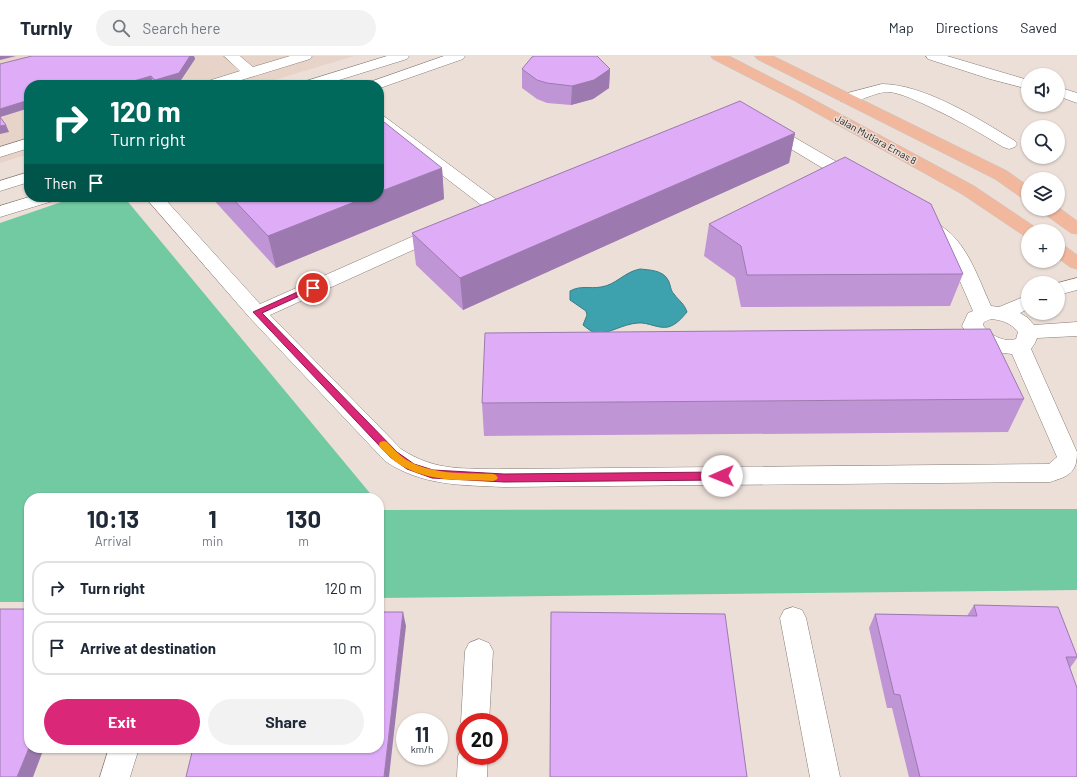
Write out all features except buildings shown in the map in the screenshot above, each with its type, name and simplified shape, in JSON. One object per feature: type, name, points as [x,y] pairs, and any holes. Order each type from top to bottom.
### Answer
[{"type":"main road","name":"Jalan Mutiara Emas 8","points":[[718,56],[800,98],[968,190],[1021,226]]},
{"type":"main road","name":"Jalan Mutiara Emas 8","points":[[762,56],[1001,175],[1021,189]]},
{"type":"main road","points":[[1059,216],[1077,229]]},
{"type":"main road","points":[[1062,216],[1077,223]]},
{"type":"main road","points":[[1065,255],[1077,263]]},
{"type":"street","points":[[231,56],[250,72]]},
{"type":"street","points":[[225,80],[305,56]]},
{"type":"street","points":[[324,80],[402,56]]},
{"type":"street","points":[[384,82],[458,56]]},
{"type":"street","points":[[933,56],[973,70],[1021,83]]},
{"type":"street","points":[[845,98],[861,96],[882,88],[893,88],[921,97],[944,115],[966,118],[1009,144]]},
{"type":"street","points":[[1065,92],[1077,93]]},
{"type":"street","points":[[1065,94],[1077,98]]},
{"type":"street","points":[[755,121],[871,190]]},
{"type":"street","points":[[384,124],[495,207]]},
{"type":"street","points":[[0,152],[24,145]]},
{"type":"street","points":[[812,176],[832,166]]},
{"type":"street","points":[[0,186],[24,178]]},
{"type":"street","points":[[0,212],[31,202]]},
{"type":"street","points":[[158,202],[257,312],[397,458],[411,467],[432,474],[504,478],[1050,473],[1059,470],[1065,465],[1068,457],[1024,339],[1020,321],[1003,313],[989,312],[977,316],[973,325],[978,335],[984,340],[998,346],[1012,347],[1024,339],[1077,330]]},
{"type":"street","points":[[910,214],[941,233],[951,242],[957,252],[984,313]]},
{"type":"street","points":[[257,312],[459,223]]},
{"type":"street","points":[[1065,287],[1077,284]]},
{"type":"street","points":[[1003,313],[1021,304]]},
{"type":"street","points":[[956,337],[978,335]]},
{"type":"street","points":[[793,618],[825,777]]},
{"type":"street","points":[[476,713],[479,651]]},
{"type":"street","points":[[115,777],[122,753]]},
{"type":"street","points":[[472,777],[473,765]]},
{"type":"shaded area","points":[[0,56],[354,56],[275,80],[24,80],[24,156],[0,163]]},
{"type":"green space","points":[[61,202],[128,202],[370,493],[24,493],[24,602],[0,602],[0,223]]},
{"type":"green space","points":[[1077,509],[1077,590],[384,598],[384,510]]},
{"type":"water","points":[[640,269],[656,271],[666,277],[671,289],[686,309],[687,312],[681,319],[674,325],[668,327],[638,323],[601,333],[592,332],[583,325],[587,315],[586,311],[570,300],[570,291],[578,288],[597,288],[606,286],[629,273]]},
{"type":"slow traffic","points":[[384,445],[401,461],[421,471],[445,476],[493,478]]},
{"type":"route","points":[[313,288],[257,312],[393,455],[411,467],[432,474],[445,476],[504,478],[722,476]]}]
